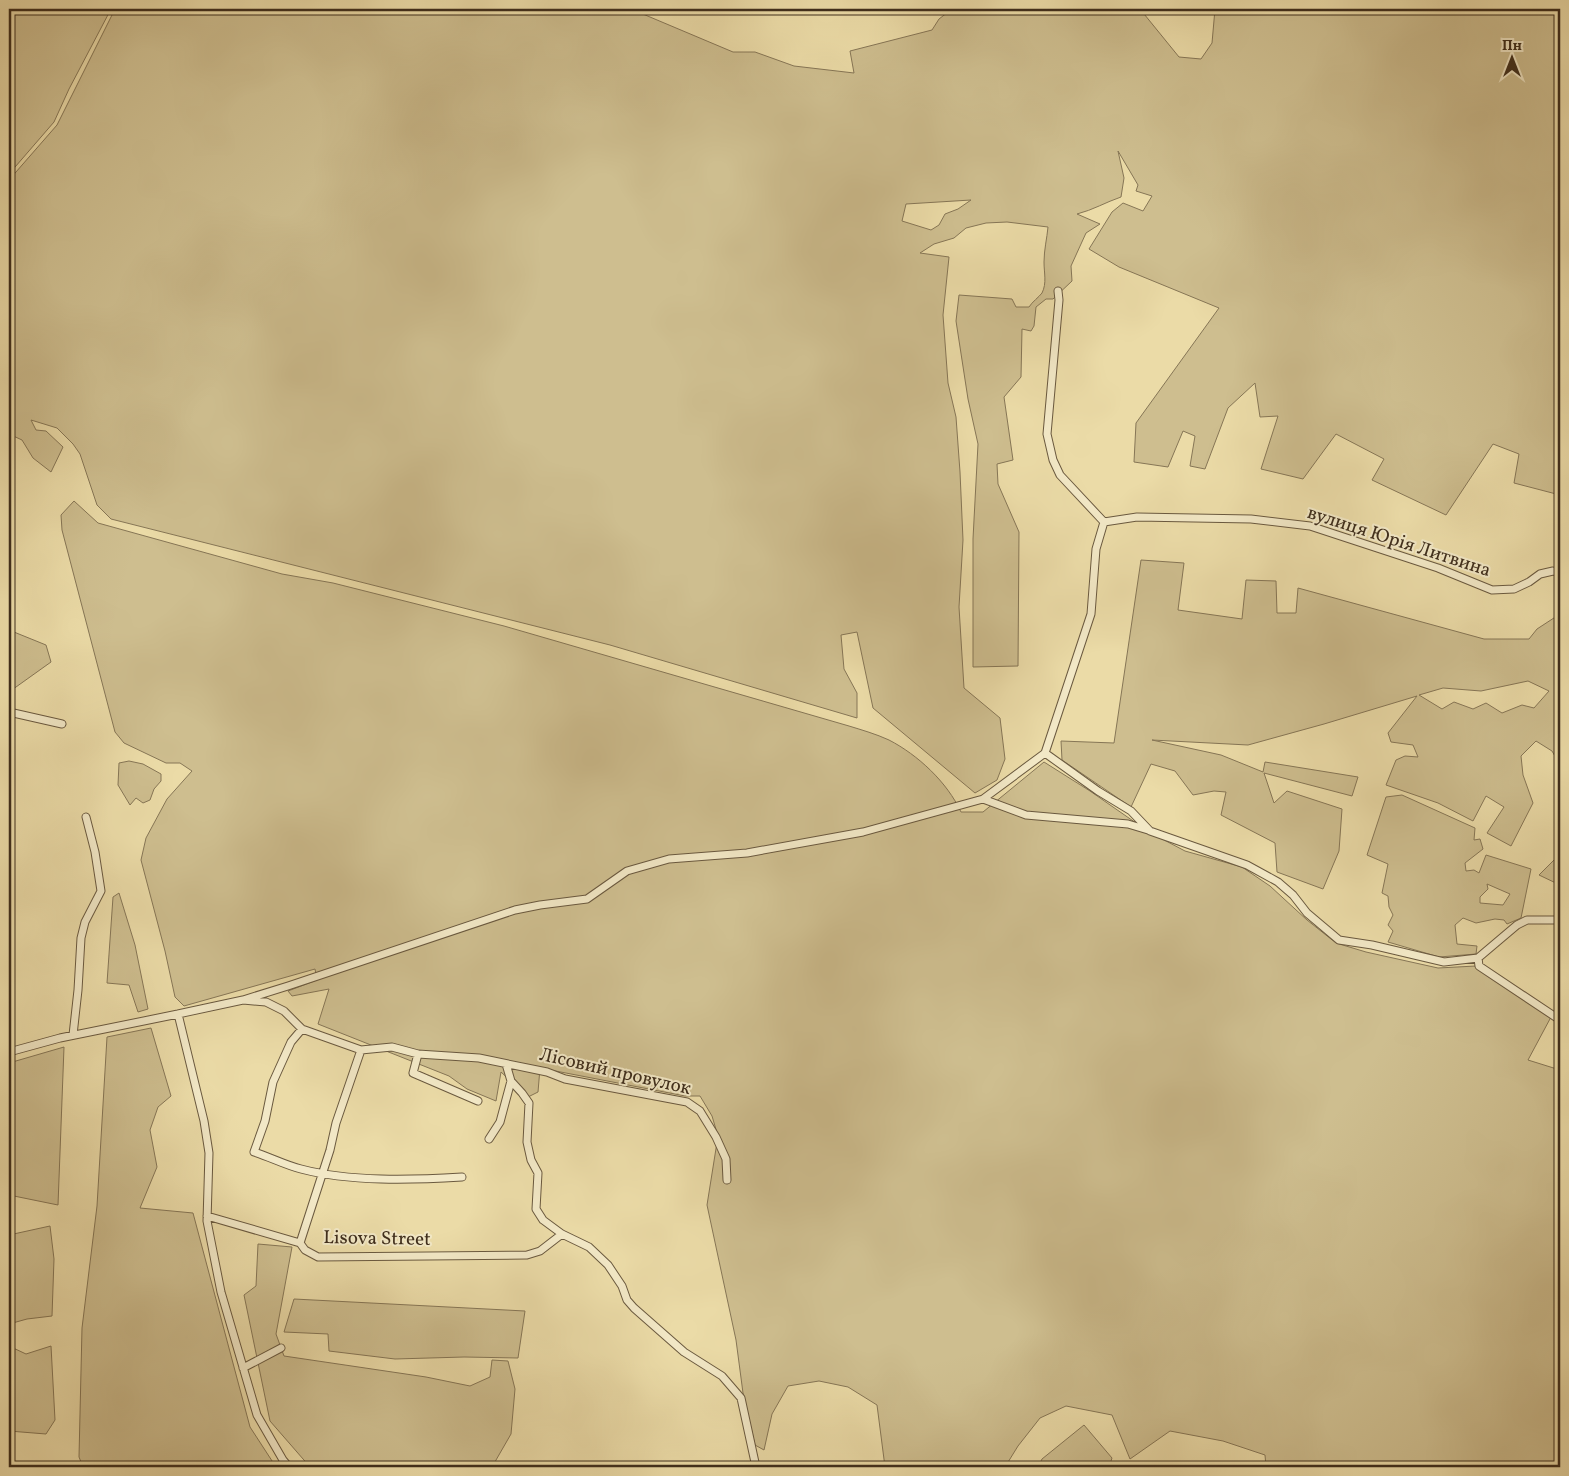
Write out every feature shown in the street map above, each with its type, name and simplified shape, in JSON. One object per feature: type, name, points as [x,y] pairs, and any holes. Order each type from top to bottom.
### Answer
[{"type":"street","points":[[9,1052],[73,1035],[243,1000],[515,910],[540,904],[587,899],[627,871],[669,859],[747,853],[863,832],[983,799],[1045,753],[1091,614],[1096,549],[1104,522],[1060,475],[1053,460],[1047,434],[1059,300],[1058,291]]},
{"type":"street","name":"вулиця Юрія Литвина","points":[[1104,522],[1136,517],[1251,519],[1310,526],[1438,568],[1492,590],[1514,590],[1540,574],[1553,571],[1560,573]]},
{"type":"street","points":[[9,712],[62,724]]},
{"type":"street","points":[[1045,753],[1098,791],[1131,811],[1150,831]]},
{"type":"street","points":[[983,799],[1026,815],[1128,824],[1247,865],[1278,882],[1293,895],[1307,913],[1339,940],[1444,962],[1478,958],[1517,925],[1527,920],[1560,920]]},
{"type":"street","points":[[73,1035],[81,938],[85,922],[101,891],[86,817]]},
{"type":"street","points":[[1478,958],[1480,966],[1560,1020]]},
{"type":"street","points":[[243,1000],[266,1002],[284,1011],[302,1029],[361,1050],[392,1047],[418,1054],[413,1073],[478,1101]]},
{"type":"street","points":[[178,1014],[204,1121],[209,1153],[207,1221],[226,1310],[257,1415],[289,1467]]},
{"type":"street","points":[[302,1029],[292,1042],[273,1082],[265,1120],[254,1152],[300,1169],[322,1173],[382,1178],[462,1177]]},
{"type":"street","name":"Lisova Street","points":[[361,1050],[336,1123],[330,1150],[300,1243],[306,1250],[318,1257],[527,1255],[540,1252],[562,1234]]},
{"type":"street","name":"Лісовий провулок","points":[[418,1054],[479,1058],[547,1072],[565,1079],[687,1102],[700,1111],[716,1137],[726,1159],[728,1180]]},
{"type":"street","points":[[506,1064],[511,1081],[529,1103],[527,1142],[531,1160],[538,1173],[536,1208],[543,1220],[562,1234],[588,1247],[608,1265],[622,1286],[627,1300],[634,1308],[684,1352],[722,1376],[741,1398],[756,1467]]},
{"type":"street","points":[[490,1139],[500,1122],[511,1081]]},
{"type":"street","points":[[207,1216],[300,1243]]},
{"type":"street","points":[[243,1368],[281,1348]]},
{"type":"shaded area","points":[[9,9],[111,9],[54,122],[9,174]]},
{"type":"shaded area","points":[[115,9],[631,9],[733,52],[755,52],[794,66],[854,73],[850,51],[932,30],[939,19],[952,9],[1140,9],[1179,57],[1201,59],[1212,43],[1215,9],[1560,9],[1560,495],[1514,483],[1519,454],[1493,444],[1446,515],[1372,480],[1384,459],[1336,434],[1303,479],[1261,469],[1278,416],[1260,417],[1255,383],[1228,408],[1205,469],[1190,466],[1195,436],[1183,431],[1168,467],[1134,462],[1136,423],[1219,308],[1119,267],[1089,249],[1112,212],[1123,203],[1143,211],[1152,196],[1136,191],[1138,185],[1118,151],[1124,178],[1121,197],[1077,214],[1100,224],[1086,233],[1071,266],[1072,281],[1053,299],[1046,299],[1036,307],[1034,326],[1031,331],[1022,329],[1021,377],[1004,397],[1013,460],[997,464],[998,484],[1019,532],[1018,666],[973,667],[973,539],[978,444],[968,399],[956,321],[959,295],[1012,299],[1016,307],[1029,307],[1042,293],[1044,285],[1044,258],[1048,227],[1007,222],[986,223],[966,228],[954,238],[934,244],[920,253],[949,257],[943,315],[948,383],[956,417],[960,472],[963,540],[959,607],[964,688],[1000,718],[1005,759],[997,780],[975,793],[873,708],[857,632],[841,635],[844,669],[857,693],[857,718],[610,645],[111,519],[97,505],[80,454],[57,428],[31,420],[36,430],[46,431],[63,447],[51,472],[33,458],[22,440],[9,434],[9,180],[57,125]],"holes":[[[971,200],[958,209],[945,214],[939,225],[931,230],[902,221],[906,204]]]},
{"type":"shaded area","points":[[74,501],[98,523],[282,574],[333,583],[504,626],[874,734],[900,746],[921,761],[948,790],[961,812],[983,812],[1044,762],[1149,832],[1185,851],[1242,867],[1270,886],[1307,920],[1336,943],[1366,952],[1438,968],[1476,966],[1551,1017],[1528,1060],[1560,1070],[1560,1467],[1266,1467],[1265,1455],[1223,1441],[1170,1431],[1130,1459],[1112,1415],[1066,1406],[1040,1418],[1018,1446],[1005,1467],[885,1467],[877,1405],[848,1387],[819,1381],[788,1386],[772,1414],[764,1450],[755,1445],[743,1393],[736,1340],[707,1205],[718,1136],[712,1116],[700,1096],[685,1096],[540,1068],[538,1092],[528,1097],[501,1072],[496,1101],[467,1089],[449,1076],[318,1024],[329,989],[292,996],[288,991],[317,980],[315,969],[184,1006],[175,997],[141,860],[146,838],[167,799],[192,771],[180,763],[166,763],[124,743],[115,732],[62,530],[61,515]]},
{"type":"shaded area","points":[[1141,560],[1184,563],[1178,610],[1242,619],[1246,580],[1276,581],[1277,613],[1296,613],[1298,588],[1484,639],[1529,639],[1537,629],[1560,614],[1560,765],[1552,751],[1536,741],[1521,756],[1523,775],[1533,803],[1511,846],[1487,833],[1504,807],[1486,796],[1473,821],[1438,803],[1386,785],[1396,760],[1405,756],[1418,757],[1413,745],[1391,742],[1388,733],[1417,696],[1248,745],[1152,740],[1221,755],[1263,772],[1265,762],[1358,777],[1352,796],[1264,773],[1274,803],[1287,791],[1342,809],[1339,851],[1323,889],[1277,872],[1275,843],[1221,815],[1226,792],[1214,791],[1193,795],[1175,771],[1151,764],[1131,807],[1062,760],[1061,741],[1114,743]],"holes":[[[1528,681],[1549,691],[1534,708],[1522,705],[1502,713],[1486,703],[1473,709],[1454,702],[1442,709],[1419,695],[1443,688],[1481,691]]]},
{"type":"shaded area","points":[[9,630],[46,645],[51,662],[9,692]]},
{"type":"shaded area","points":[[129,761],[143,764],[161,774],[161,781],[154,789],[150,800],[143,803],[136,798],[130,805],[118,785],[119,763]]},
{"type":"shaded area","points":[[1402,795],[1475,828],[1474,840],[1480,839],[1483,849],[1465,863],[1466,871],[1474,870],[1479,873],[1486,855],[1531,869],[1521,918],[1507,924],[1504,920],[1495,919],[1476,923],[1463,918],[1455,925],[1457,944],[1477,946],[1476,954],[1439,957],[1388,942],[1393,931],[1388,925],[1393,915],[1389,907],[1388,896],[1382,893],[1388,864],[1367,855],[1386,797]],"holes":[[[1487,884],[1510,894],[1503,905],[1480,903],[1480,897],[1488,889]]]},
{"type":"shaded area","points":[[1560,854],[1560,885],[1539,875]]},
{"type":"shaded area","points":[[119,893],[135,945],[148,1009],[138,1012],[129,985],[107,983],[113,897]]},
{"type":"shaded area","points":[[151,1028],[171,1096],[158,1107],[150,1130],[157,1167],[140,1208],[193,1213],[250,1427],[276,1467],[83,1467],[79,1457],[82,1328],[97,1206],[107,1037]]},
{"type":"shaded area","points":[[64,1047],[58,1205],[9,1195],[9,1063]]},
{"type":"shaded area","points":[[50,1226],[54,1259],[52,1316],[27,1319],[9,1324],[9,1235]]},
{"type":"shaded area","points":[[258,1244],[292,1247],[276,1334],[284,1356],[426,1377],[470,1386],[490,1377],[492,1360],[508,1361],[515,1389],[511,1434],[492,1467],[310,1467],[270,1421],[244,1295],[256,1286]]},
{"type":"shaded area","points":[[294,1299],[525,1311],[518,1358],[395,1359],[329,1351],[328,1334],[284,1332]]},
{"type":"shaded area","points":[[9,1346],[26,1354],[51,1346],[55,1420],[46,1434],[9,1431]]},
{"type":"shaded area","points":[[1084,1425],[1112,1458],[1109,1467],[1038,1467],[1042,1459]]}]
